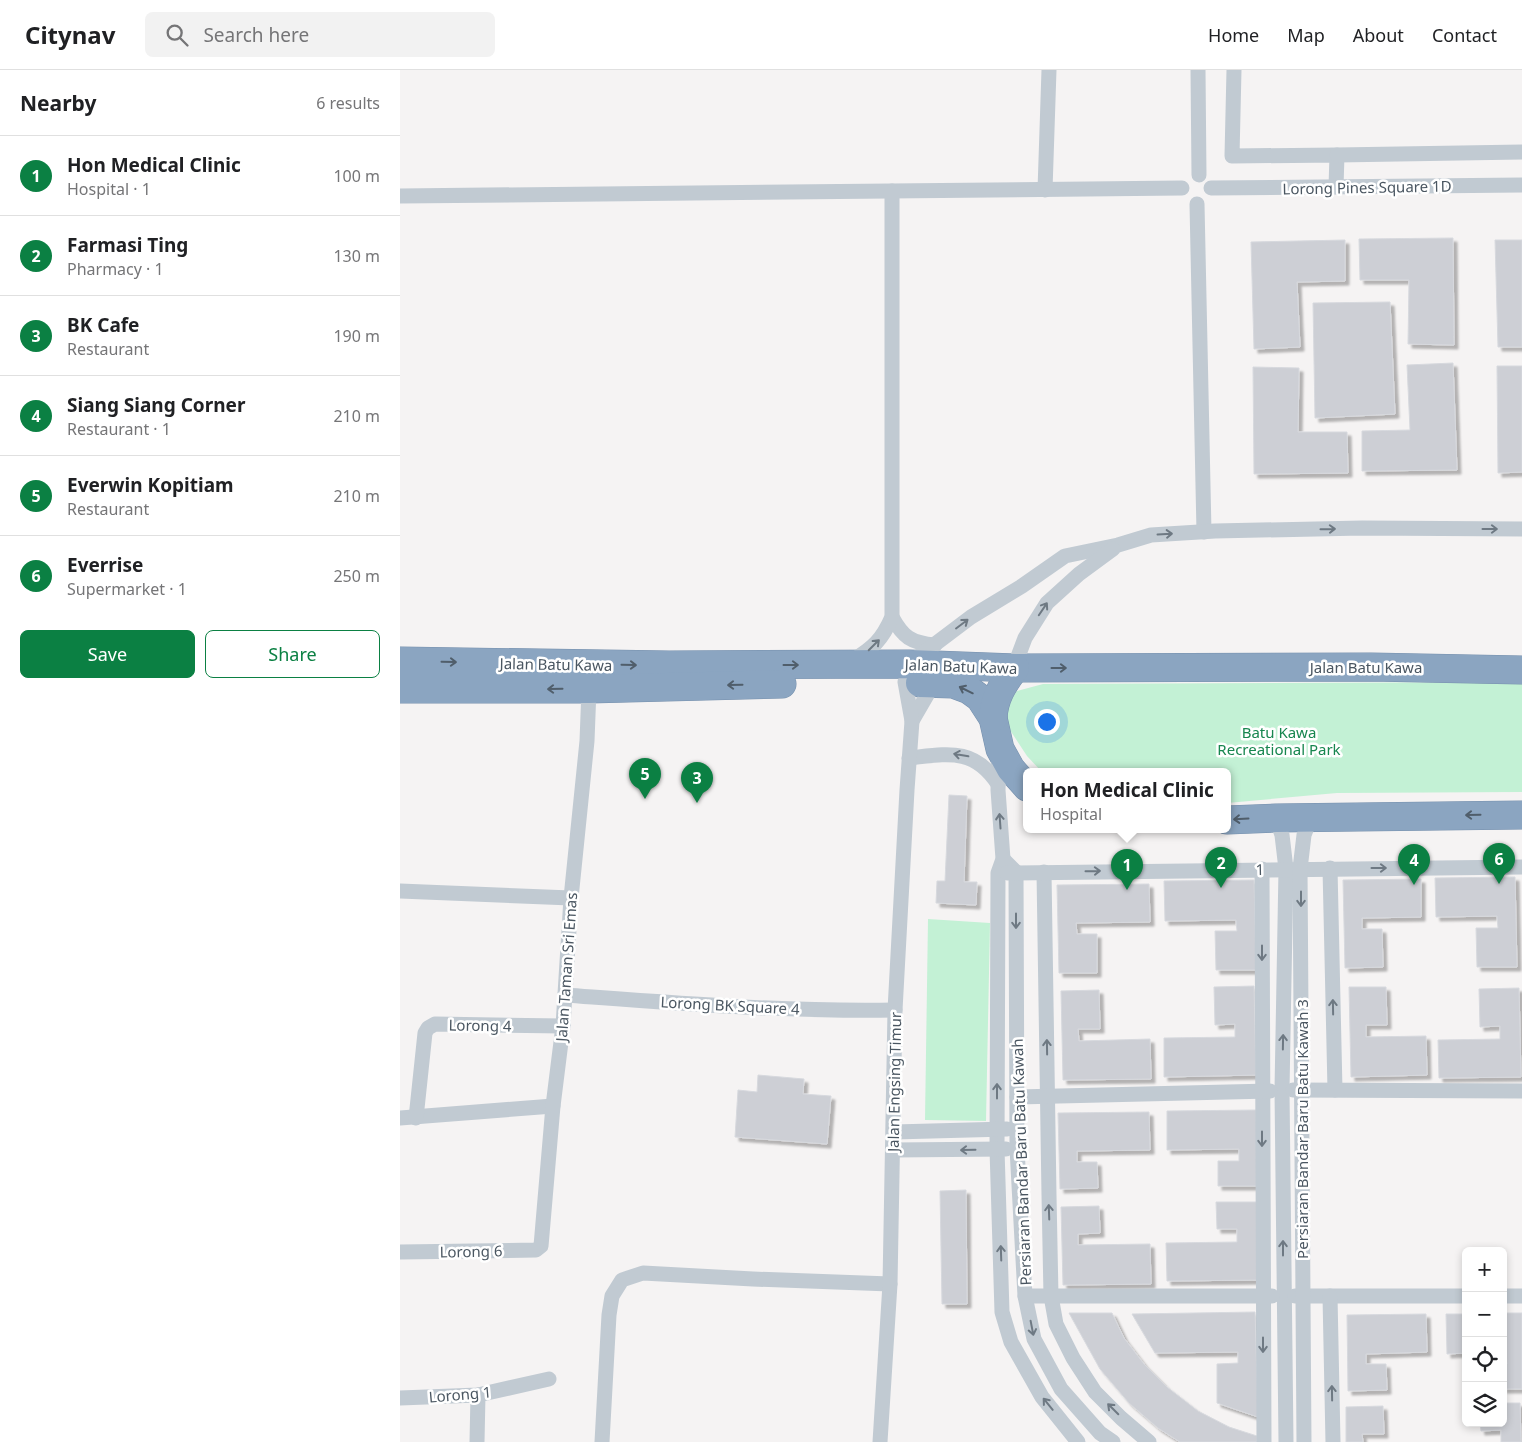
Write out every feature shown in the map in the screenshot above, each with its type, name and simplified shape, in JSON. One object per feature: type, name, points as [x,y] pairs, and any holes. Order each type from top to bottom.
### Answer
[{"type":"highway","name":"Jalan Batu Kawa","points":[[400,662],[669,666],[846,664],[907,673],[934,683],[953,684],[969,690],[980,698],[993,718],[1000,749],[1011,769],[1023,782]]},
{"type":"highway","name":"Jalan Batu Kawa","points":[[400,689],[589,688],[1015,668],[1372,667],[1522,670]]},
{"type":"highway","points":[[993,718],[994,704],[999,690],[1015,668]]},
{"type":"highway","points":[[1231,820],[1311,817],[1522,815]]},
{"type":"street","points":[[1045,190],[1049,70]]},
{"type":"street","points":[[1198,70],[1199,175]]},
{"type":"street","points":[[1234,70],[1232,156],[1522,152]]},
{"type":"street","points":[[1336,187],[1337,155]]},
{"type":"street","points":[[1199,175],[1208,180],[1211,188],[1209,197],[1202,203],[1197,204],[1192,204],[1184,198],[1182,188],[1186,179],[1190,176],[1199,175]]},
{"type":"street","name":"Lorong Pines Square 1D","points":[[1211,188],[1522,185]]},
{"type":"street","points":[[400,196],[1182,188]]},
{"type":"street","points":[[846,664],[870,649],[884,634],[892,617],[892,191]]},
{"type":"street","points":[[1197,204],[1204,532]]},
{"type":"street","points":[[907,673],[935,644],[971,617],[1022,586],[1065,556],[1118,546],[1151,535],[1362,528],[1522,528]]},
{"type":"street","points":[[1015,668],[1025,638],[1047,603],[1079,574],[1118,546]]},
{"type":"street","points":[[892,617],[900,632],[913,641],[920,644],[935,644]]},
{"type":"street","name":"Jalan Engsing Timur","points":[[880,1442],[890,1284],[895,1010],[912,721],[907,673]]},
{"type":"street","name":"Jalan Engsing Timur","points":[[912,721],[934,683]]},
{"type":"street","name":"Jalan Taman Sri Emas","points":[[541,1246],[563,1026],[571,898],[586,741],[589,688]]},
{"type":"street","name":"Persiaran Bandar Baru Batu Kawah","points":[[1000,749],[998,784],[1000,866],[997,1149],[1002,1312],[1011,1342],[1042,1397],[1078,1442]]},
{"type":"street","points":[[909,758],[955,754],[970,757],[991,772],[998,784]]},
{"type":"street","name":"Persiaran Bandar Baru Batu Kawah 3","points":[[1286,1442],[1282,1090],[1293,869],[1311,817]]},
{"type":"street","name":"Persiaran Bandar Baru Batu Kawah 3","points":[[1276,818],[1293,869],[1302,1090],[1304,1442]]},
{"type":"street","name":"1","points":[[1000,866],[1016,872],[1522,867]]},
{"type":"street","points":[[1330,868],[1334,1090]]},
{"type":"street","points":[[1262,869],[1264,1442]]},
{"type":"street","name":"Persiaran Bandar Baru Batu Kawah","points":[[1016,872],[1017,1148],[1025,1296],[1034,1339],[1061,1389],[1100,1433],[1113,1442]]},
{"type":"street","points":[[1044,872],[1051,1296],[1056,1324],[1073,1358],[1095,1392],[1149,1442]]},
{"type":"street","points":[[400,891],[571,898]]},
{"type":"street","name":"Lorong BK Square 4","points":[[565,994],[724,1006],[853,1011],[895,1010]]},
{"type":"street","name":"Lorong 4","points":[[416,1118],[425,1034],[428,1028],[435,1024],[563,1026]]},
{"type":"street","points":[[1017,1097],[1282,1090],[1522,1091]]},
{"type":"street","points":[[400,1118],[554,1106]]},
{"type":"street","points":[[894,1132],[1017,1129]]},
{"type":"street","points":[[893,1150],[1017,1148]]},
{"type":"street","name":"Lorong 6","points":[[400,1252],[536,1250],[541,1246]]},
{"type":"street","points":[[602,1442],[609,1315],[612,1296],[622,1280],[643,1272],[753,1279],[890,1284]]},
{"type":"street","points":[[1025,1296],[1462,1296]]},
{"type":"street","points":[[1330,1296],[1333,1442]]},
{"type":"street","points":[[1507,1296],[1522,1296]]},
{"type":"street","name":"Lorong 1","points":[[400,1398],[478,1395],[549,1379]]},
{"type":"street","points":[[477,1442],[478,1395]]},
{"type":"green space","name":"Batu Kawa Recreational Park","points":[[1522,682],[1522,792],[1337,793],[1231,803],[1231,768],[1038,768],[1027,756],[1008,727],[1007,704],[1017,691],[1043,684]]},
{"type":"green space","points":[[928,919],[990,923],[986,1121],[925,1120]]},
{"type":"building","points":[[1453,238],[1454,345],[1408,344],[1409,280],[1360,280],[1359,239]]},
{"type":"building","points":[[1345,240],[1345,281],[1297,282],[1300,347],[1254,349],[1251,242]]},
{"type":"building","points":[[1495,240],[1522,240],[1522,347],[1498,347]]},
{"type":"building","points":[[1390,302],[1395,414],[1315,418],[1313,303]]},
{"type":"building","points":[[1453,363],[1457,470],[1362,471],[1362,431],[1410,430],[1407,365]]},
{"type":"building","points":[[1497,366],[1522,366],[1522,472],[1498,473]]},
{"type":"building","points":[[1253,367],[1299,368],[1298,432],[1347,432],[1348,473],[1254,474]]},
{"type":"building","points":[[949,795],[967,796],[964,882],[977,882],[976,905],[936,903],[937,881],[945,881]]},
{"type":"building","points":[[1515,877],[1517,967],[1477,967],[1476,928],[1498,928],[1497,916],[1436,917],[1435,878]]},
{"type":"building","points":[[1421,879],[1421,917],[1362,918],[1362,929],[1382,929],[1383,967],[1345,968],[1343,880]]},
{"type":"building","points":[[1254,880],[1256,970],[1216,970],[1215,931],[1237,931],[1236,920],[1165,921],[1164,881]]},
{"type":"building","points":[[1149,884],[1150,922],[1076,923],[1077,934],[1097,934],[1097,973],[1059,973],[1057,885]]},
{"type":"building","points":[[1254,986],[1256,1075],[1164,1077],[1164,1038],[1235,1037],[1235,1024],[1215,1025],[1214,987]]},
{"type":"building","points":[[1349,987],[1386,987],[1387,1025],[1366,1025],[1366,1037],[1426,1036],[1427,1075],[1351,1077]]},
{"type":"building","points":[[1519,988],[1521,1077],[1439,1078],[1438,1040],[1500,1039],[1500,1026],[1480,1027],[1479,989]]},
{"type":"building","points":[[1099,990],[1100,1029],[1078,1029],[1079,1041],[1150,1039],[1151,1079],[1063,1080],[1061,991]]},
{"type":"building","points":[[758,1075],[804,1079],[803,1094],[831,1096],[827,1144],[735,1137],[738,1090],[757,1092]]},
{"type":"building","points":[[1256,1110],[1258,1186],[1218,1186],[1218,1161],[1239,1161],[1239,1149],[1167,1150],[1167,1111]]},
{"type":"building","points":[[1149,1112],[1150,1150],[1077,1151],[1077,1162],[1097,1162],[1098,1188],[1060,1189],[1058,1113]]},
{"type":"building","points":[[966,1190],[967,1304],[942,1304],[940,1191]]},
{"type":"building","points":[[1216,1202],[1257,1202],[1258,1280],[1167,1281],[1166,1243],[1237,1242],[1237,1229],[1217,1229]]},
{"type":"building","points":[[1099,1206],[1100,1233],[1078,1234],[1078,1245],[1150,1244],[1151,1284],[1063,1285],[1061,1207]]},
{"type":"building","points":[[1255,1312],[1258,1417],[1217,1403],[1217,1364],[1238,1363],[1238,1352],[1155,1353],[1132,1314]]},
{"type":"building","points":[[1069,1313],[1112,1313],[1124,1338],[1144,1364],[1167,1387],[1198,1411],[1229,1427],[1257,1436],[1257,1442],[1180,1442],[1158,1428],[1129,1403],[1100,1369]]},
{"type":"building","points":[[1507,1313],[1522,1313],[1522,1389],[1507,1389]]},
{"type":"building","points":[[1426,1314],[1427,1352],[1366,1354],[1366,1364],[1386,1364],[1387,1390],[1348,1391],[1347,1315]]},
{"type":"building","points":[[1446,1314],[1462,1314],[1462,1353],[1447,1354]]},
{"type":"building","points":[[1507,1403],[1520,1403],[1521,1442],[1501,1442],[1501,1430],[1481,1431],[1480,1427],[1507,1427]]},
{"type":"building","points":[[1383,1406],[1384,1434],[1362,1434],[1363,1442],[1346,1442],[1346,1407]]},
{"type":"place","name":"Everwin Kopitiam","points":[[645,799]]},
{"type":"place","name":"BK Cafe","points":[[697,803]]},
{"type":"place","name":"Everrise","points":[[1499,884]]},
{"type":"place","name":"Siang Siang Corner","points":[[1414,885]]},
{"type":"place","name":"Farmasi Ting","points":[[1221,888]]},
{"type":"place","name":"Hon Medical Clinic","points":[[1127,890]]}]
